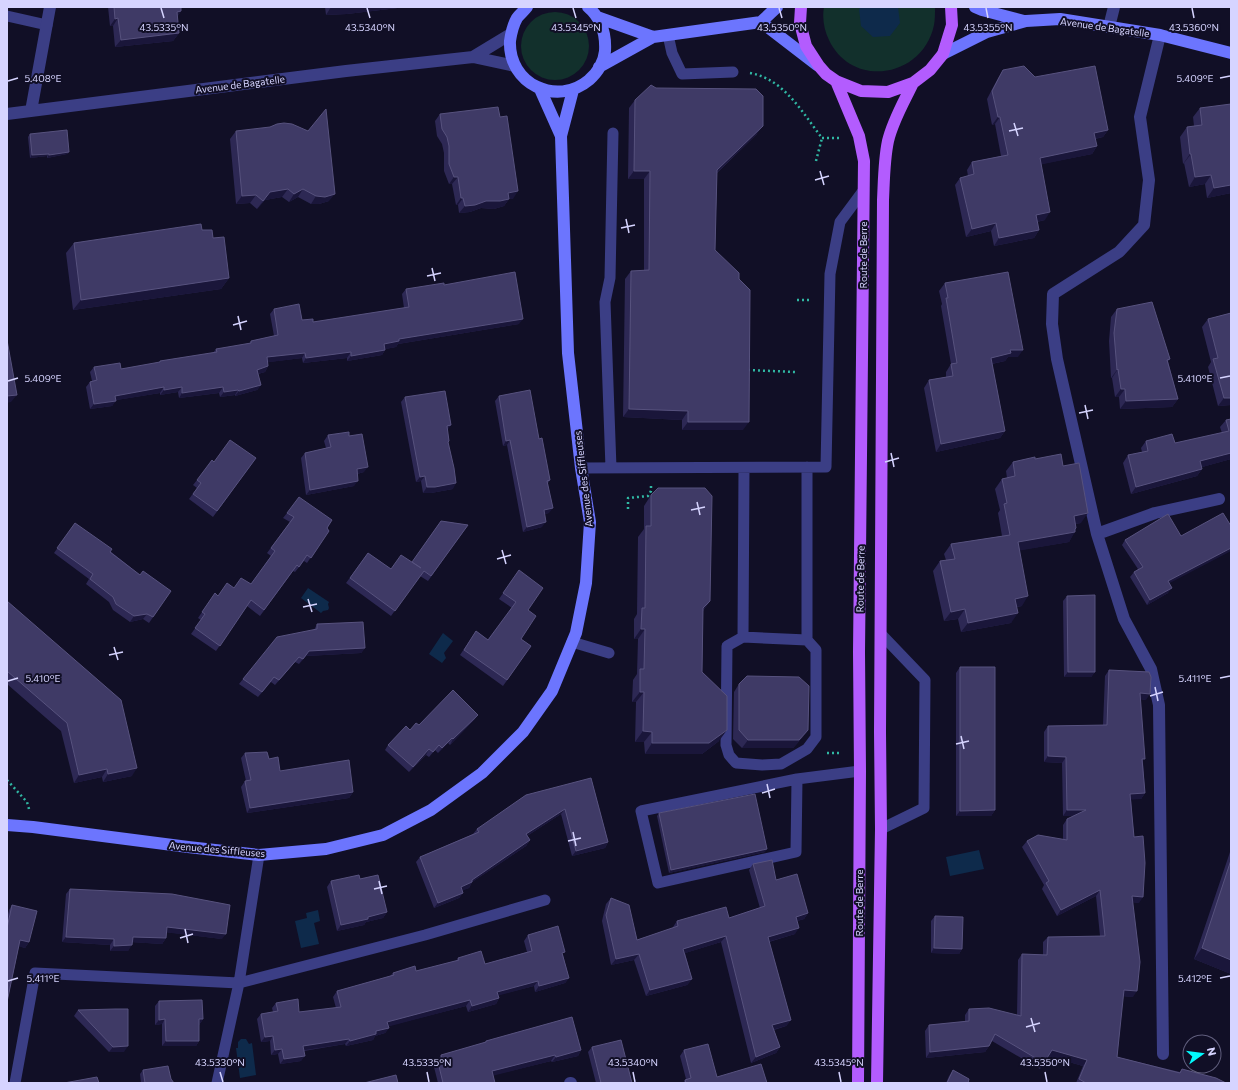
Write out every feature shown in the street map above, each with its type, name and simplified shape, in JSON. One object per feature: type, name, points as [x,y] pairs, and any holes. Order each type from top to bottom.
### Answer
[{"type":"main road","points":[[801,7],[800,22],[806,46],[819,66],[836,81],[861,91],[881,92],[888,92],[913,83],[930,70],[943,54],[952,25],[951,7]]},
{"type":"main road","name":"Route de Berre","points":[[836,81],[859,136],[864,161],[858,1083]]},
{"type":"main road","name":"Route de Berre","points":[[877,1083],[881,830],[880,732],[883,200],[886,157],[889,140],[894,122],[913,83]]},
{"type":"street","points":[[31,111],[50,7]]},
{"type":"street","points":[[527,7],[517,18],[511,34],[510,50],[515,66],[521,76],[530,83],[540,89],[556,92],[573,90],[583,85],[599,68],[604,55],[605,42],[603,29],[591,10]]},
{"type":"street","points":[[599,68],[653,37],[762,22],[777,7]]},
{"type":"street","name":"Avenue de Bagatelle","points":[[975,7],[1026,22]]},
{"type":"street","points":[[1108,27],[1114,7]]},
{"type":"street","points":[[591,10],[653,37]]},
{"type":"street","name":"Avenue de Bagatelle","points":[[943,54],[987,32],[1026,22],[1060,19],[1160,35],[1231,53]]},
{"type":"street","points":[[762,22],[819,66]]},
{"type":"street","name":"Avenue de Bagatelle","points":[[473,57],[511,34]]},
{"type":"street","points":[[1160,35],[1140,117],[1148,180],[1144,225],[1119,252],[1053,294],[1052,324],[1057,359],[1097,534],[1124,620],[1151,669],[1159,705],[1164,1054]]},
{"type":"street","name":"Avenue de Bagatelle","points":[[7,114],[213,87],[473,57],[515,66]]},
{"type":"street","name":"Avenue des Siffleuses","points":[[540,89],[561,136]]},
{"type":"street","name":"Avenue des Siffleuses","points":[[7,825],[33,827],[188,848],[259,855],[326,849],[383,835],[431,810],[482,774],[523,732],[552,691],[576,633],[586,583],[590,522],[581,468],[568,353],[561,136],[573,90]]},
{"type":"street","points":[[1097,534],[1155,513],[1219,499]]},
{"type":"lane","points":[[7,16],[47,25]]},
{"type":"lane","points":[[668,35],[672,53],[682,74],[733,72]]},
{"type":"lane","points":[[611,468],[605,302],[610,278],[613,133]]},
{"type":"lane","points":[[581,468],[826,467],[830,274],[840,222],[863,191]]},
{"type":"lane","points":[[807,467],[807,640],[816,650],[816,737],[807,749],[781,764],[762,765],[736,763],[729,754],[726,745],[727,646],[743,637],[807,640]]},
{"type":"lane","points":[[743,637],[744,468]]},
{"type":"lane","points":[[881,634],[925,680],[924,808],[881,830]]},
{"type":"lane","points":[[572,642],[609,653]]},
{"type":"lane","points":[[797,779],[796,852],[658,883],[641,811],[797,779],[860,771]]},
{"type":"lane","points":[[217,1083],[239,983],[259,855]]},
{"type":"lane","points":[[14,1083],[35,973],[239,983],[425,935],[545,900]]},
{"type":"path","points":[[733,72],[752,73],[769,79],[788,94],[822,138]]},
{"type":"path","points":[[822,138],[843,138]]},
{"type":"path","points":[[816,161],[822,138]]},
{"type":"path","points":[[744,370],[795,372]]},
{"type":"path","points":[[628,509],[628,498],[648,496]]},
{"type":"path","points":[[801,753],[860,752]]},
{"type":"path","points":[[7,780],[27,802],[33,827]]},
{"type":"green space","points":[[824,7],[935,7],[934,25],[927,43],[916,57],[902,66],[886,71],[869,71],[854,66],[840,56],[829,40],[826,32],[823,20]]},
{"type":"green space","points":[[555,12],[568,15],[579,22],[586,33],[589,46],[586,59],[579,70],[568,77],[555,80],[542,77],[531,70],[524,59],[521,46],[524,33],[531,22],[542,15]]},
{"type":"water","points":[[861,7],[898,7],[900,23],[890,36],[873,37],[861,26],[859,9]]},
{"type":"water","points":[[308,588],[329,602],[328,610],[321,613],[301,598]]},
{"type":"water","points":[[443,633],[453,641],[444,653],[446,658],[442,663],[429,654]]},
{"type":"water","points":[[979,850],[984,869],[950,876],[946,857]]},
{"type":"water","points":[[318,910],[320,921],[314,923],[319,944],[301,948],[295,921],[307,918],[306,913]]},
{"type":"water","points":[[241,1039],[246,1039],[249,1044],[252,1043],[256,1075],[240,1078],[236,1048],[238,1048],[238,1042]]},
{"type":"building","points":[[114,7],[181,7],[181,11],[177,12],[179,33],[121,40],[118,18],[115,19]]},
{"type":"building","points":[[1024,66],[1035,77],[1095,66],[1108,130],[1094,133],[1097,146],[1040,158],[1050,212],[1036,215],[1039,230],[999,238],[996,223],[972,229],[960,178],[974,174],[972,162],[1008,155],[1000,117],[998,117],[992,91],[1003,70]]},
{"type":"building","points":[[651,85],[656,88],[756,89],[763,96],[763,126],[717,170],[715,250],[739,273],[739,279],[750,290],[749,422],[688,422],[688,411],[629,409],[631,271],[649,270],[650,171],[634,171],[635,100]]},
{"type":"building","points":[[1231,104],[1231,185],[1214,188],[1211,175],[1195,177],[1190,154],[1187,127],[1202,125],[1200,108]]},
{"type":"building","points":[[498,107],[500,117],[507,116],[518,191],[508,193],[509,199],[500,201],[486,201],[475,205],[465,206],[463,198],[461,198],[458,177],[454,177],[449,164],[449,146],[447,137],[442,129],[440,114]]},
{"type":"building","points":[[326,109],[335,194],[325,197],[316,196],[303,189],[294,194],[288,189],[270,192],[263,201],[256,195],[242,196],[236,131],[270,127],[284,123],[292,124],[308,131]]},
{"type":"building","points":[[67,130],[69,152],[49,155],[32,155],[30,134]]},
{"type":"building","points":[[201,224],[202,230],[212,230],[213,238],[224,237],[229,278],[81,300],[74,243]]},
{"type":"building","points":[[515,272],[523,319],[399,339],[399,341],[384,344],[385,350],[351,356],[351,352],[306,358],[305,353],[267,357],[268,366],[257,370],[261,385],[239,391],[224,392],[223,387],[182,393],[182,387],[164,390],[164,387],[115,396],[116,401],[94,404],[90,382],[97,380],[94,367],[120,363],[121,369],[217,352],[216,349],[251,343],[251,341],[278,335],[274,309],[299,304],[302,320],[313,319],[313,322],[409,307],[406,289],[444,283],[444,285]]},
{"type":"building","points":[[1008,272],[1023,350],[1010,350],[1011,353],[991,358],[1005,431],[941,444],[929,380],[953,376],[951,364],[957,363],[946,298],[948,298],[945,283]]},
{"type":"building","points":[[1152,302],[1170,359],[1167,360],[1178,399],[1126,401],[1125,389],[1121,389],[1118,369],[1117,370],[1114,333],[1117,309]]},
{"type":"building","points":[[1231,313],[1231,398],[1224,398],[1213,359],[1218,358],[1208,319]]},
{"type":"building","points":[[7,340],[17,395],[7,396]]},
{"type":"building","points":[[530,390],[539,439],[542,438],[550,480],[547,481],[553,508],[544,510],[546,522],[527,527],[510,440],[506,441],[499,396]]},
{"type":"building","points":[[445,391],[451,425],[447,426],[448,442],[456,483],[427,487],[425,476],[420,477],[405,397]]},
{"type":"building","points":[[1231,419],[1231,453],[1200,461],[1202,469],[1136,487],[1128,455],[1148,451],[1146,441],[1172,434],[1175,443],[1229,431],[1226,420]]},
{"type":"building","points":[[349,432],[349,436],[362,434],[368,467],[357,469],[358,481],[310,490],[305,453],[331,447],[328,435]]},
{"type":"building","points":[[230,440],[256,458],[217,511],[193,494],[201,483],[197,480],[212,460],[214,462]]},
{"type":"building","points":[[1061,454],[1063,466],[1079,463],[1088,513],[1074,516],[1076,528],[1075,532],[1018,542],[1028,596],[1015,599],[1018,613],[968,623],[965,609],[951,612],[940,561],[955,559],[951,544],[1010,535],[1004,504],[1007,503],[1002,479],[1015,476],[1013,462],[1035,457],[1035,459]]},
{"type":"building","points":[[658,488],[705,488],[712,496],[710,601],[703,608],[702,672],[727,696],[727,730],[709,743],[652,743],[652,732],[643,731],[644,692],[640,692],[640,669],[644,669],[645,629],[641,629],[642,608],[645,608],[646,526],[651,526],[651,495]]},
{"type":"building","points":[[299,497],[332,520],[327,528],[329,531],[311,558],[307,555],[299,567],[297,565],[264,610],[251,600],[220,646],[195,628],[205,614],[202,612],[215,593],[218,596],[227,583],[234,588],[241,578],[251,584],[275,551],[271,548],[294,517],[287,513]]},
{"type":"building","points":[[1223,513],[1231,526],[1231,548],[1168,581],[1172,588],[1150,600],[1134,572],[1143,567],[1125,540],[1168,514],[1181,536]]},
{"type":"building","points":[[441,521],[468,525],[431,576],[424,571],[395,611],[350,578],[368,553],[391,569],[401,555],[421,568],[412,562]]},
{"type":"building","points":[[75,523],[112,549],[110,552],[140,575],[143,571],[171,591],[153,617],[147,614],[134,616],[116,604],[113,597],[90,579],[93,574],[57,548]]},
{"type":"building","points":[[519,570],[543,588],[528,610],[536,616],[521,639],[531,646],[507,680],[464,650],[476,631],[488,640],[516,602],[503,593]]},
{"type":"building","points":[[1095,595],[1095,672],[1068,672],[1067,596]]},
{"type":"building","points":[[7,601],[121,700],[137,768],[108,774],[107,769],[79,775],[67,723],[7,671]]},
{"type":"building","points":[[363,622],[365,648],[309,651],[303,659],[299,657],[279,680],[274,677],[262,692],[243,679],[277,637],[317,629],[317,624]]},
{"type":"building","points":[[960,667],[995,667],[995,810],[960,811]]},
{"type":"building","points":[[1109,670],[1149,672],[1151,677],[1150,694],[1140,693],[1145,759],[1142,759],[1145,793],[1130,794],[1134,837],[1143,836],[1145,863],[1143,897],[1132,896],[1140,962],[1137,991],[1124,990],[1117,1057],[1180,1073],[1182,1069],[1182,1074],[1201,1074],[1216,1078],[1226,1083],[1086,1083],[1079,1079],[1087,1060],[1052,1050],[1044,1063],[995,1034],[989,1046],[930,1052],[929,1025],[969,1021],[969,1009],[989,1008],[1021,1016],[1022,954],[1047,955],[1048,937],[1105,936],[1100,890],[1061,910],[1046,883],[1049,881],[1027,841],[1038,835],[1067,840],[1067,819],[1086,810],[1067,810],[1066,757],[1048,756],[1048,726],[1107,725]]},
{"type":"building","points":[[747,676],[799,677],[809,686],[808,730],[799,740],[748,740],[739,730],[739,684]]},
{"type":"building","points":[[453,690],[478,715],[442,748],[439,745],[433,752],[429,749],[413,767],[388,745],[406,726],[410,730],[416,723],[419,725]]},
{"type":"building","points":[[267,752],[269,759],[278,757],[280,771],[349,760],[353,792],[250,808],[245,781],[251,780],[245,753]]},
{"type":"building","points":[[591,778],[608,842],[576,851],[565,809],[526,834],[530,840],[472,880],[472,882],[461,887],[463,893],[438,903],[420,857],[479,832],[477,829],[526,795]]},
{"type":"building","points":[[755,794],[767,849],[671,870],[659,813]]},
{"type":"building","points":[[772,860],[776,880],[797,874],[808,913],[796,917],[799,928],[768,937],[791,1020],[772,1025],[780,1047],[756,1057],[726,936],[683,949],[692,979],[650,990],[639,954],[616,959],[606,915],[611,898],[629,905],[637,940],[678,926],[677,921],[726,907],[729,918],[765,906],[753,864]]},
{"type":"building","points":[[1231,860],[1231,960],[1202,948]]},
{"type":"building","points":[[359,875],[360,879],[378,875],[387,912],[368,917],[368,919],[341,925],[331,881]]},
{"type":"building","points":[[70,889],[172,894],[230,905],[226,934],[167,927],[166,938],[133,937],[132,945],[114,946],[114,939],[66,937]]},
{"type":"building","points":[[12,905],[37,911],[29,942],[20,940],[7,1002],[7,928]]},
{"type":"building","points":[[935,916],[963,917],[962,949],[934,948]]},
{"type":"building","points":[[558,926],[565,952],[562,953],[569,978],[539,986],[538,981],[497,992],[499,998],[472,1006],[470,1000],[387,1022],[389,1028],[376,1031],[376,1034],[350,1041],[349,1039],[303,1046],[305,1056],[284,1059],[282,1049],[275,1050],[273,1036],[265,1037],[261,1014],[278,1011],[276,1003],[298,999],[299,1012],[341,1007],[337,991],[394,975],[393,973],[415,966],[416,971],[459,960],[458,958],[481,951],[485,964],[532,951],[528,935]]},
{"type":"building","points":[[202,1000],[203,1019],[199,1019],[199,1041],[166,1041],[165,1019],[159,1020],[159,1001]]},
{"type":"building","points":[[128,1009],[128,1046],[113,1047],[78,1010]]},
{"type":"building","points":[[572,1017],[581,1050],[492,1071],[495,1083],[443,1083],[438,1062],[442,1060],[441,1055]]},
{"type":"building","points":[[621,1040],[632,1083],[601,1083],[592,1047]]},
{"type":"building","points":[[708,1044],[717,1077],[761,1064],[767,1083],[686,1083],[685,1080],[691,1078],[684,1050]]},
{"type":"building","points":[[168,1066],[171,1079],[174,1083],[145,1083],[143,1070]]},
{"type":"building","points":[[953,1070],[969,1079],[968,1083],[947,1083]]},
{"type":"building","points":[[396,1075],[398,1083],[364,1083]]},
{"type":"building","points":[[97,1077],[99,1083],[64,1083]]}]
